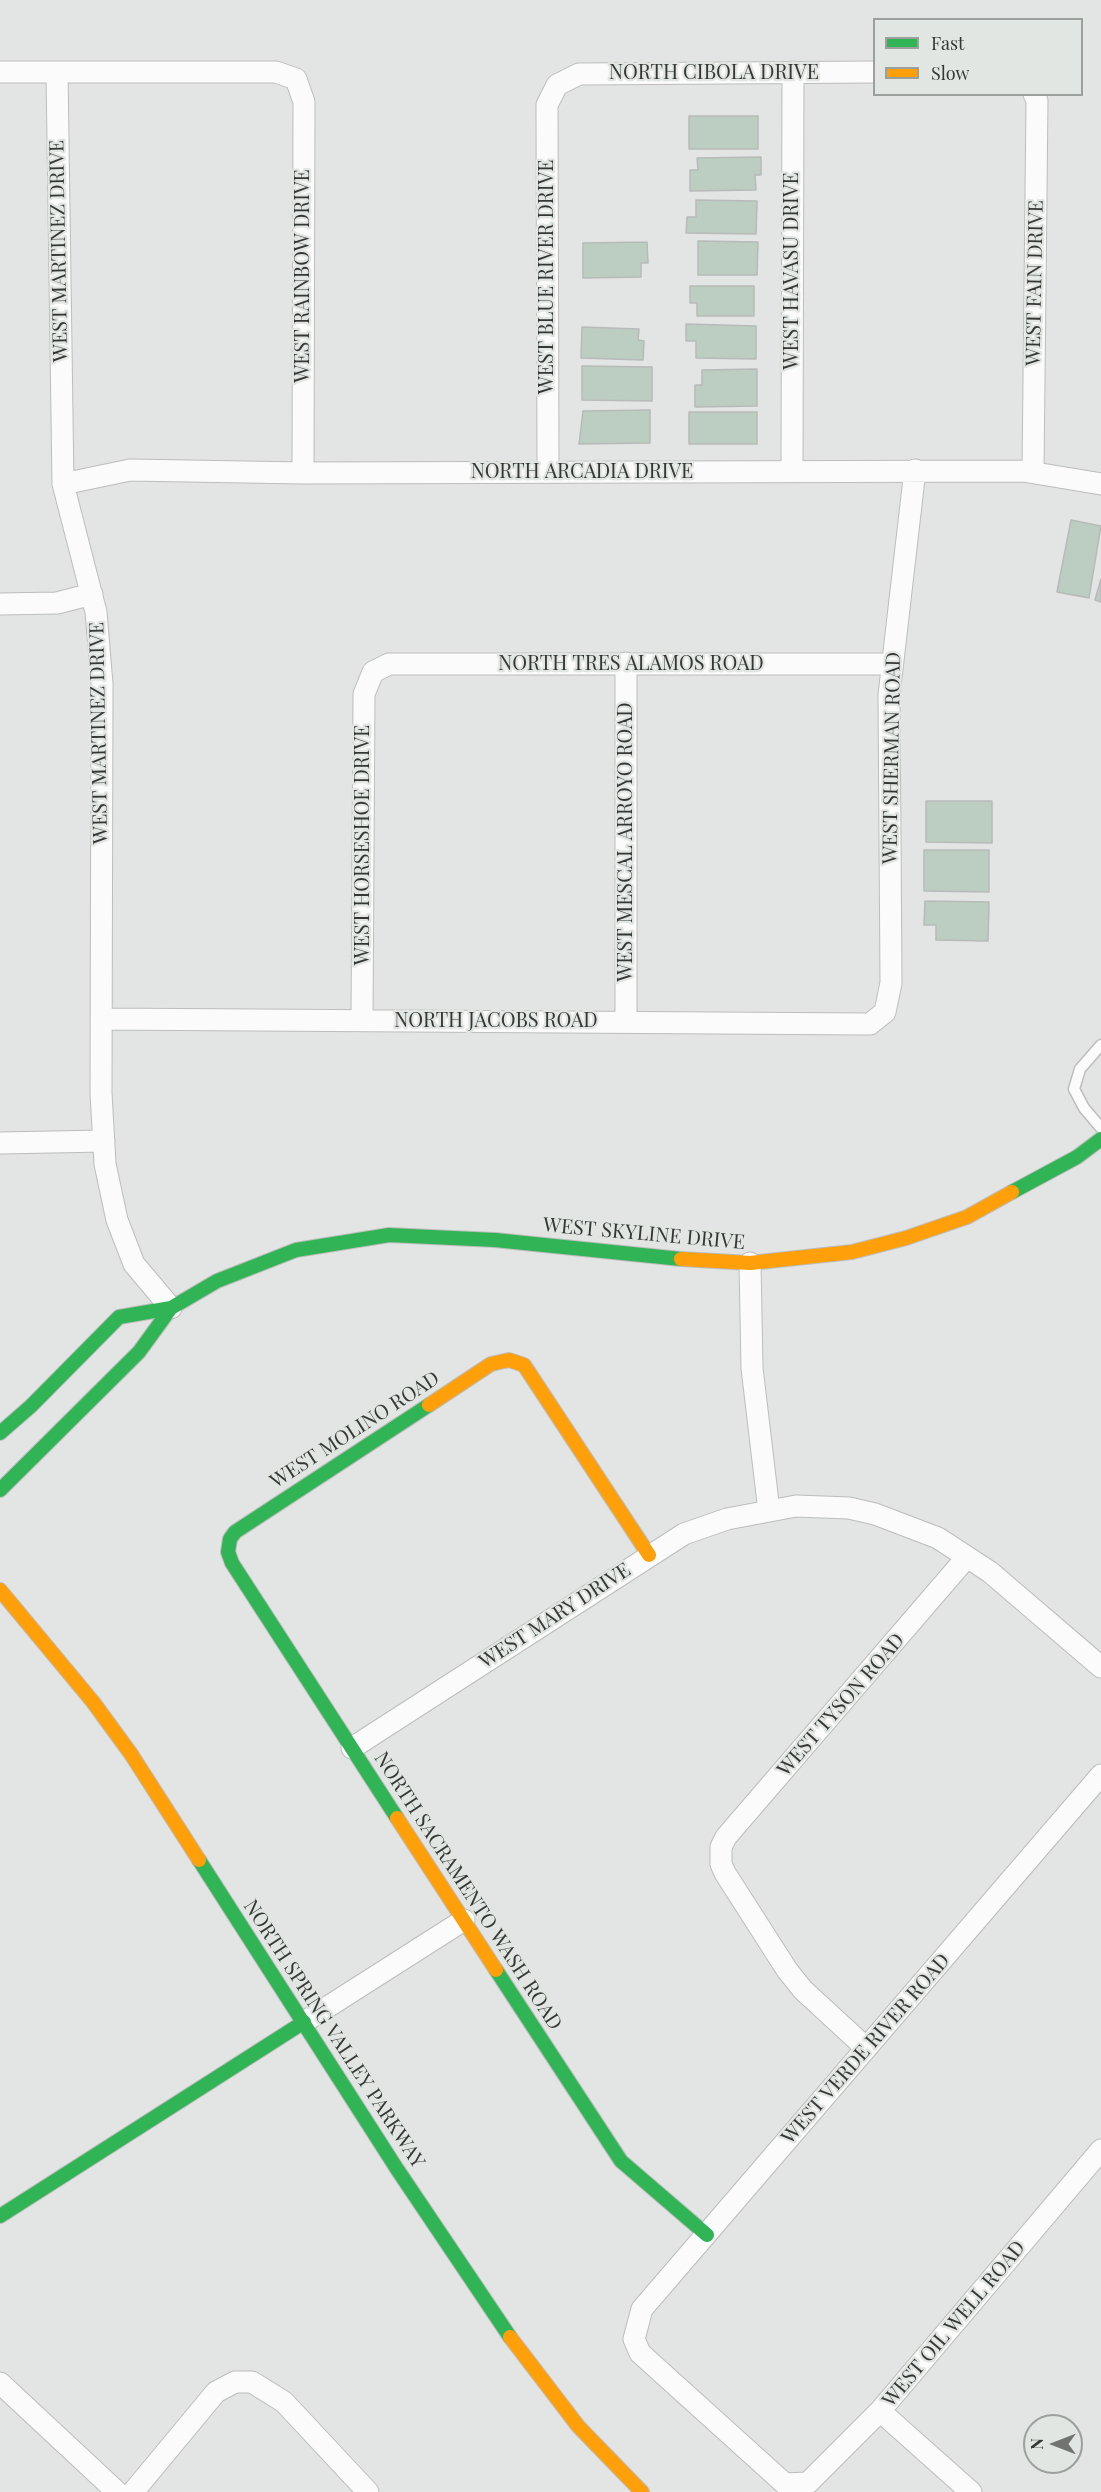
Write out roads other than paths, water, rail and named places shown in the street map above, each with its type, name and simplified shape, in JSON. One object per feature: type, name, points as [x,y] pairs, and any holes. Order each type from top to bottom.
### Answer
[{"type":"street","points":[[0,72],[57,72]]},
{"type":"street","name":"WEST RAINBOW DRIVE","points":[[57,72],[276,72],[296,80],[304,102],[303,473]]},
{"type":"street","name":"WEST MARTINEZ DRIVE","points":[[57,72],[63,484],[96,612],[102,684],[101,1093],[105,1164],[117,1220],[134,1264],[171,1308]]},
{"type":"street","name":"WEST HAVASU DRIVE","points":[[792,470],[793,72]]},
{"type":"street","name":"NORTH CIBOLA DRIVE","points":[[557,85],[579,74],[873,72]]},
{"type":"street","name":"WEST BLUE RIVER DRIVE","points":[[548,472],[547,105],[557,85]]},
{"type":"street","name":"WEST FAIN DRIVE","points":[[1033,472],[1037,112],[1034,96]]},
{"type":"street","name":"NORTH ARCADIA DRIVE","points":[[63,484],[130,470],[303,473],[915,470],[1033,472],[1101,484]]},
{"type":"street","name":"WEST SHERMAN ROAD","points":[[885,1012],[891,983],[889,695],[915,470]]},
{"type":"street","points":[[0,604],[57,603],[92,594]]},
{"type":"street","name":"WEST MESCAL ARROYO ROAD","points":[[626,663],[626,1022]]},
{"type":"street","name":"NORTH TRES ALAMOS ROAD","points":[[373,672],[389,664],[891,664]]},
{"type":"street","name":"WEST HORSESHOE DRIVE","points":[[362,1020],[364,693],[373,672]]},
{"type":"street","name":"NORTH JACOBS ROAD","points":[[102,1019],[870,1024],[885,1012]]},
{"type":"street","name":"WEST SKYLINE DRIVE","points":[[0,1433],[31,1406],[119,1317],[171,1308],[217,1281],[296,1250],[389,1235],[495,1240],[661,1258],[750,1263],[852,1252],[936,1228],[977,1212],[1077,1157],[1101,1139]]},
{"type":"street","points":[[0,1143],[104,1141]]},
{"type":"street","points":[[750,1263],[752,1368],[769,1511]]},
{"type":"street","name":"WEST SKYLINE DRIVE","points":[[0,1490],[139,1352],[171,1308]]},
{"type":"street","name":"WEST MOLINO ROAD","points":[[229,1544],[235,1532],[491,1365],[509,1360],[524,1365],[649,1555]]},
{"type":"street","name":"WEST MARY DRIVE","points":[[352,1748],[649,1555],[707,1524],[796,1506],[822,1506],[875,1514],[938,1538],[968,1557],[1101,1667]]},
{"type":"street","name":"NORTH SACRAMENTO WASH ROAD","points":[[229,1544],[232,1563],[621,2161],[707,2235]]},
{"type":"street","name":"WEST TYSON ROAD","points":[[866,2048],[803,1990],[787,1970],[725,1873],[720,1855],[726,1837],[968,1557]]},
{"type":"street","name":"NORTH SPRING VALLEY PARKWAY","points":[[0,1590],[93,1702],[131,1754],[397,2169],[547,2390],[578,2426],[642,2492]]},
{"type":"street","name":"WEST VERDE RIVER ROAD","points":[[795,2484],[785,2484],[640,2353],[634,2339],[642,2309],[1101,1775]]},
{"type":"street","points":[[0,2216],[464,1920]]},
{"type":"street","name":"WEST OIL WELL ROAD","points":[[795,2484],[808,2483],[821,2472],[880,2411],[1101,2150]]},
{"type":"street","points":[[133,2492],[216,2392],[234,2382],[252,2382],[284,2402],[368,2492]]},
{"type":"street","points":[[0,2383],[117,2492]]},
{"type":"street","points":[[880,2411],[971,2492]]},
{"type":"lane","points":[[1101,1045],[1080,1069],[1074,1089],[1084,1108],[1101,1128]]}]
